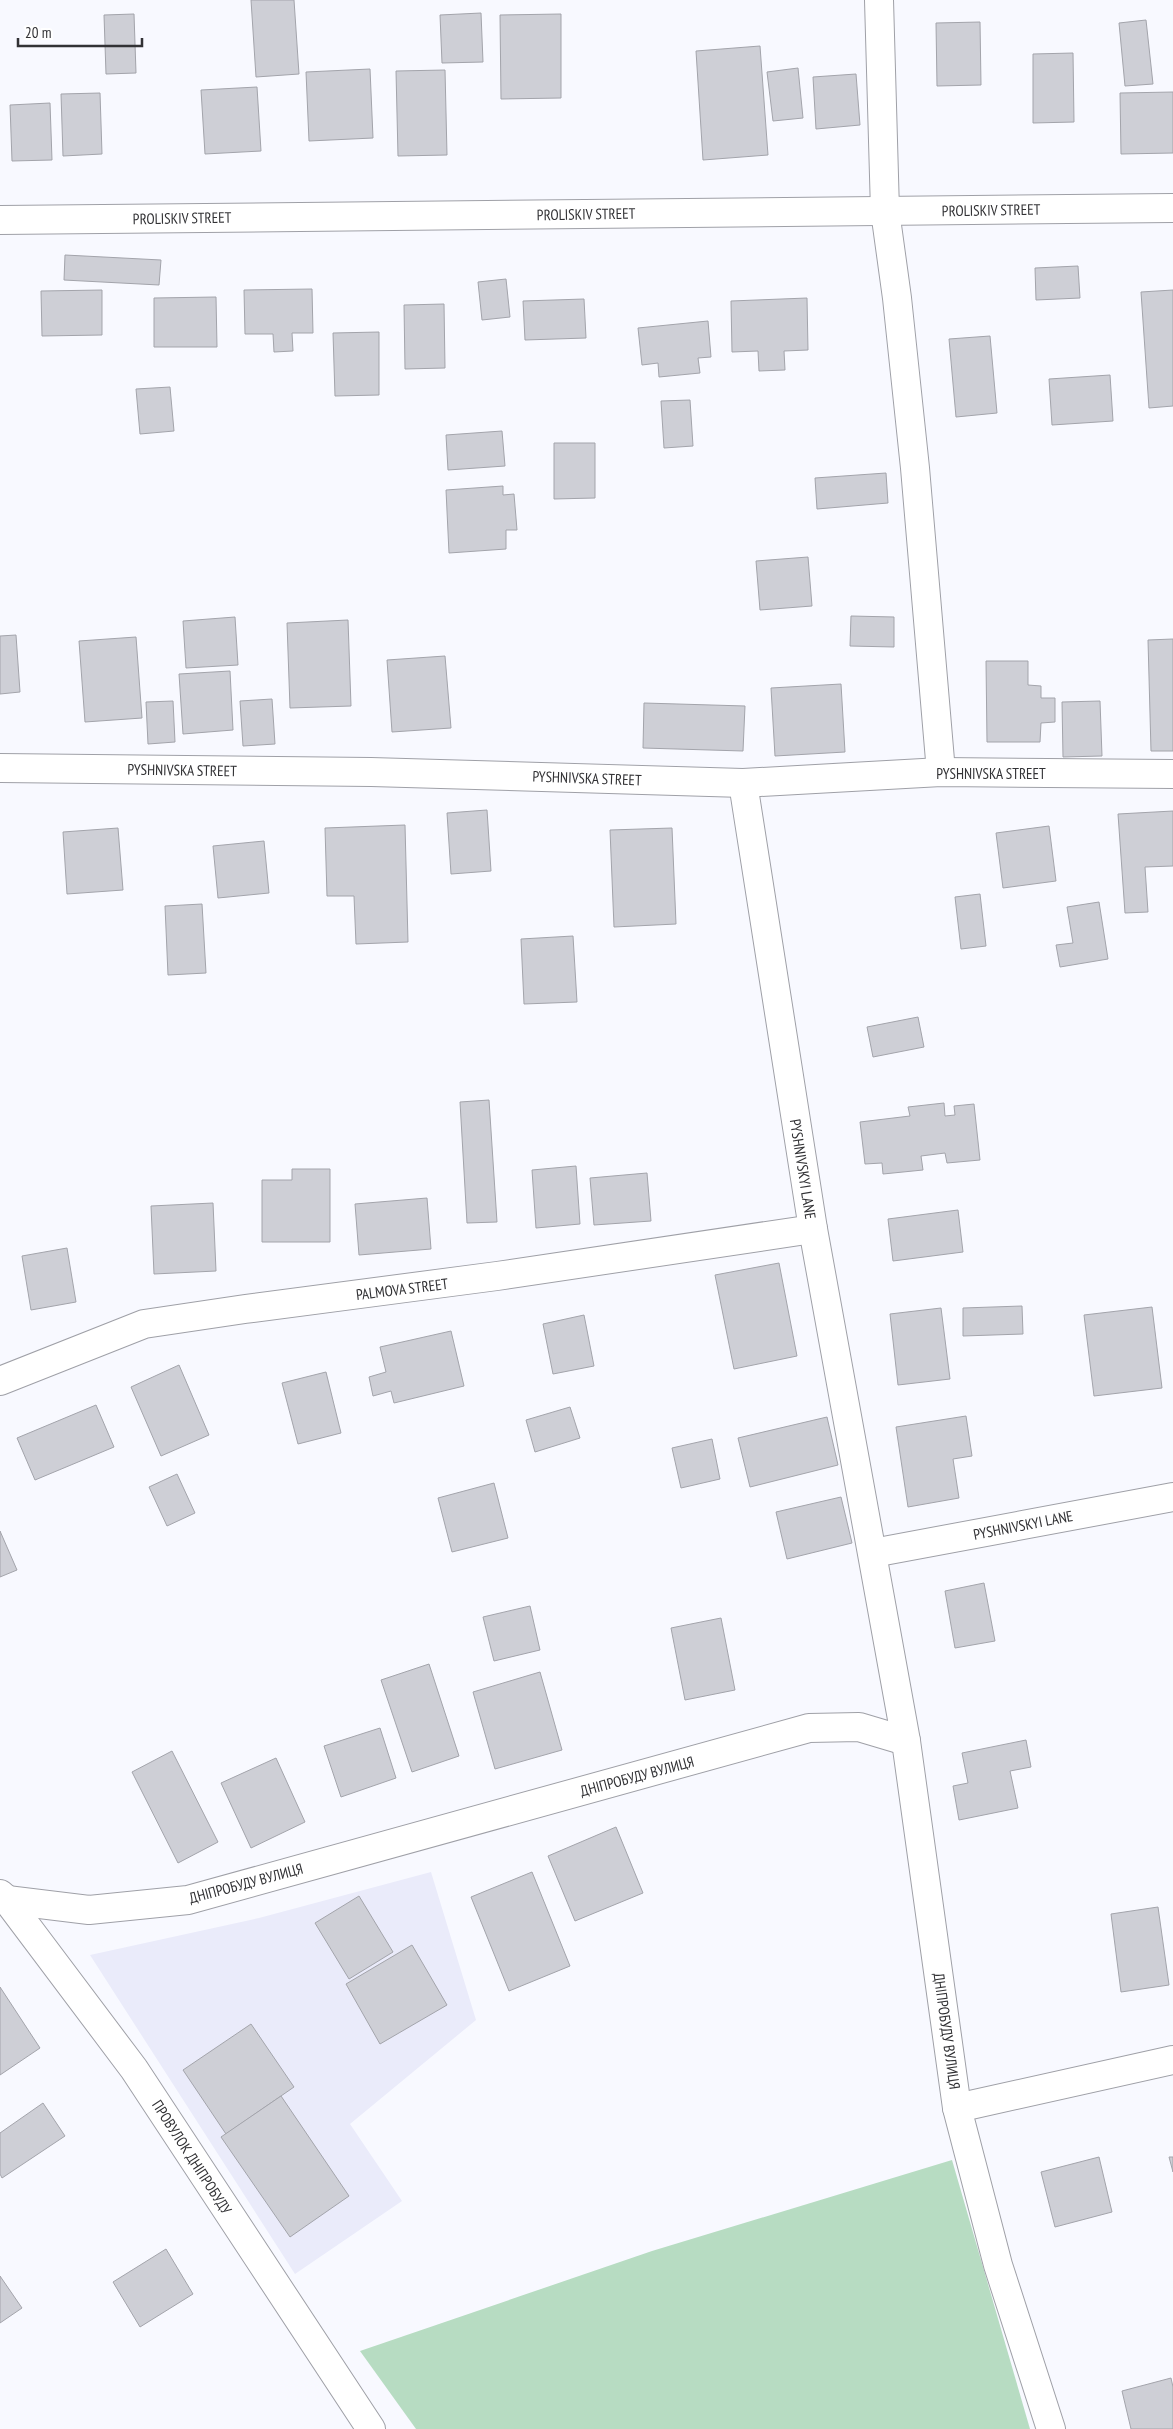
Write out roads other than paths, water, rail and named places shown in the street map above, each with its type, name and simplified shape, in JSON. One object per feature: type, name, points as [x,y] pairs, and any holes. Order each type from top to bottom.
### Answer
[{"type":"street","points":[[879,0],[885,211],[897,298],[914,459],[941,772]]},
{"type":"street","name":"PROLISKIV STREET","points":[[0,220],[1173,208]]},
{"type":"street","name":"PYSHNIVSKA STREET","points":[[0,768],[371,772],[744,783],[941,772],[1173,774]]},
{"type":"street","name":"PYSHNIVSKYI LANE","points":[[744,783],[813,1229],[906,1741]]},
{"type":"street","name":"PALMOVA STREET","points":[[0,1381],[144,1324],[245,1308],[554,1268],[813,1229]]},
{"type":"street","name":"PYSHNIVSKYI LANE","points":[[873,1553],[1173,1497]]},
{"type":"street","name":"ДНІПРОБУДУ ВУЛИЦЯ","points":[[4,1897],[89,1910],[188,1900],[809,1728],[859,1727],[906,1741],[958,2108],[998,2265],[1051,2429]]},
{"type":"street","name":"ПРОВУЛОК ДНІПРОБУДУ","points":[[4,1897],[134,2069],[371,2429]]},
{"type":"street","name":"ДНІПРОБУДУ ВУЛИЦЯ","points":[[958,2108],[1173,2060]]}]
